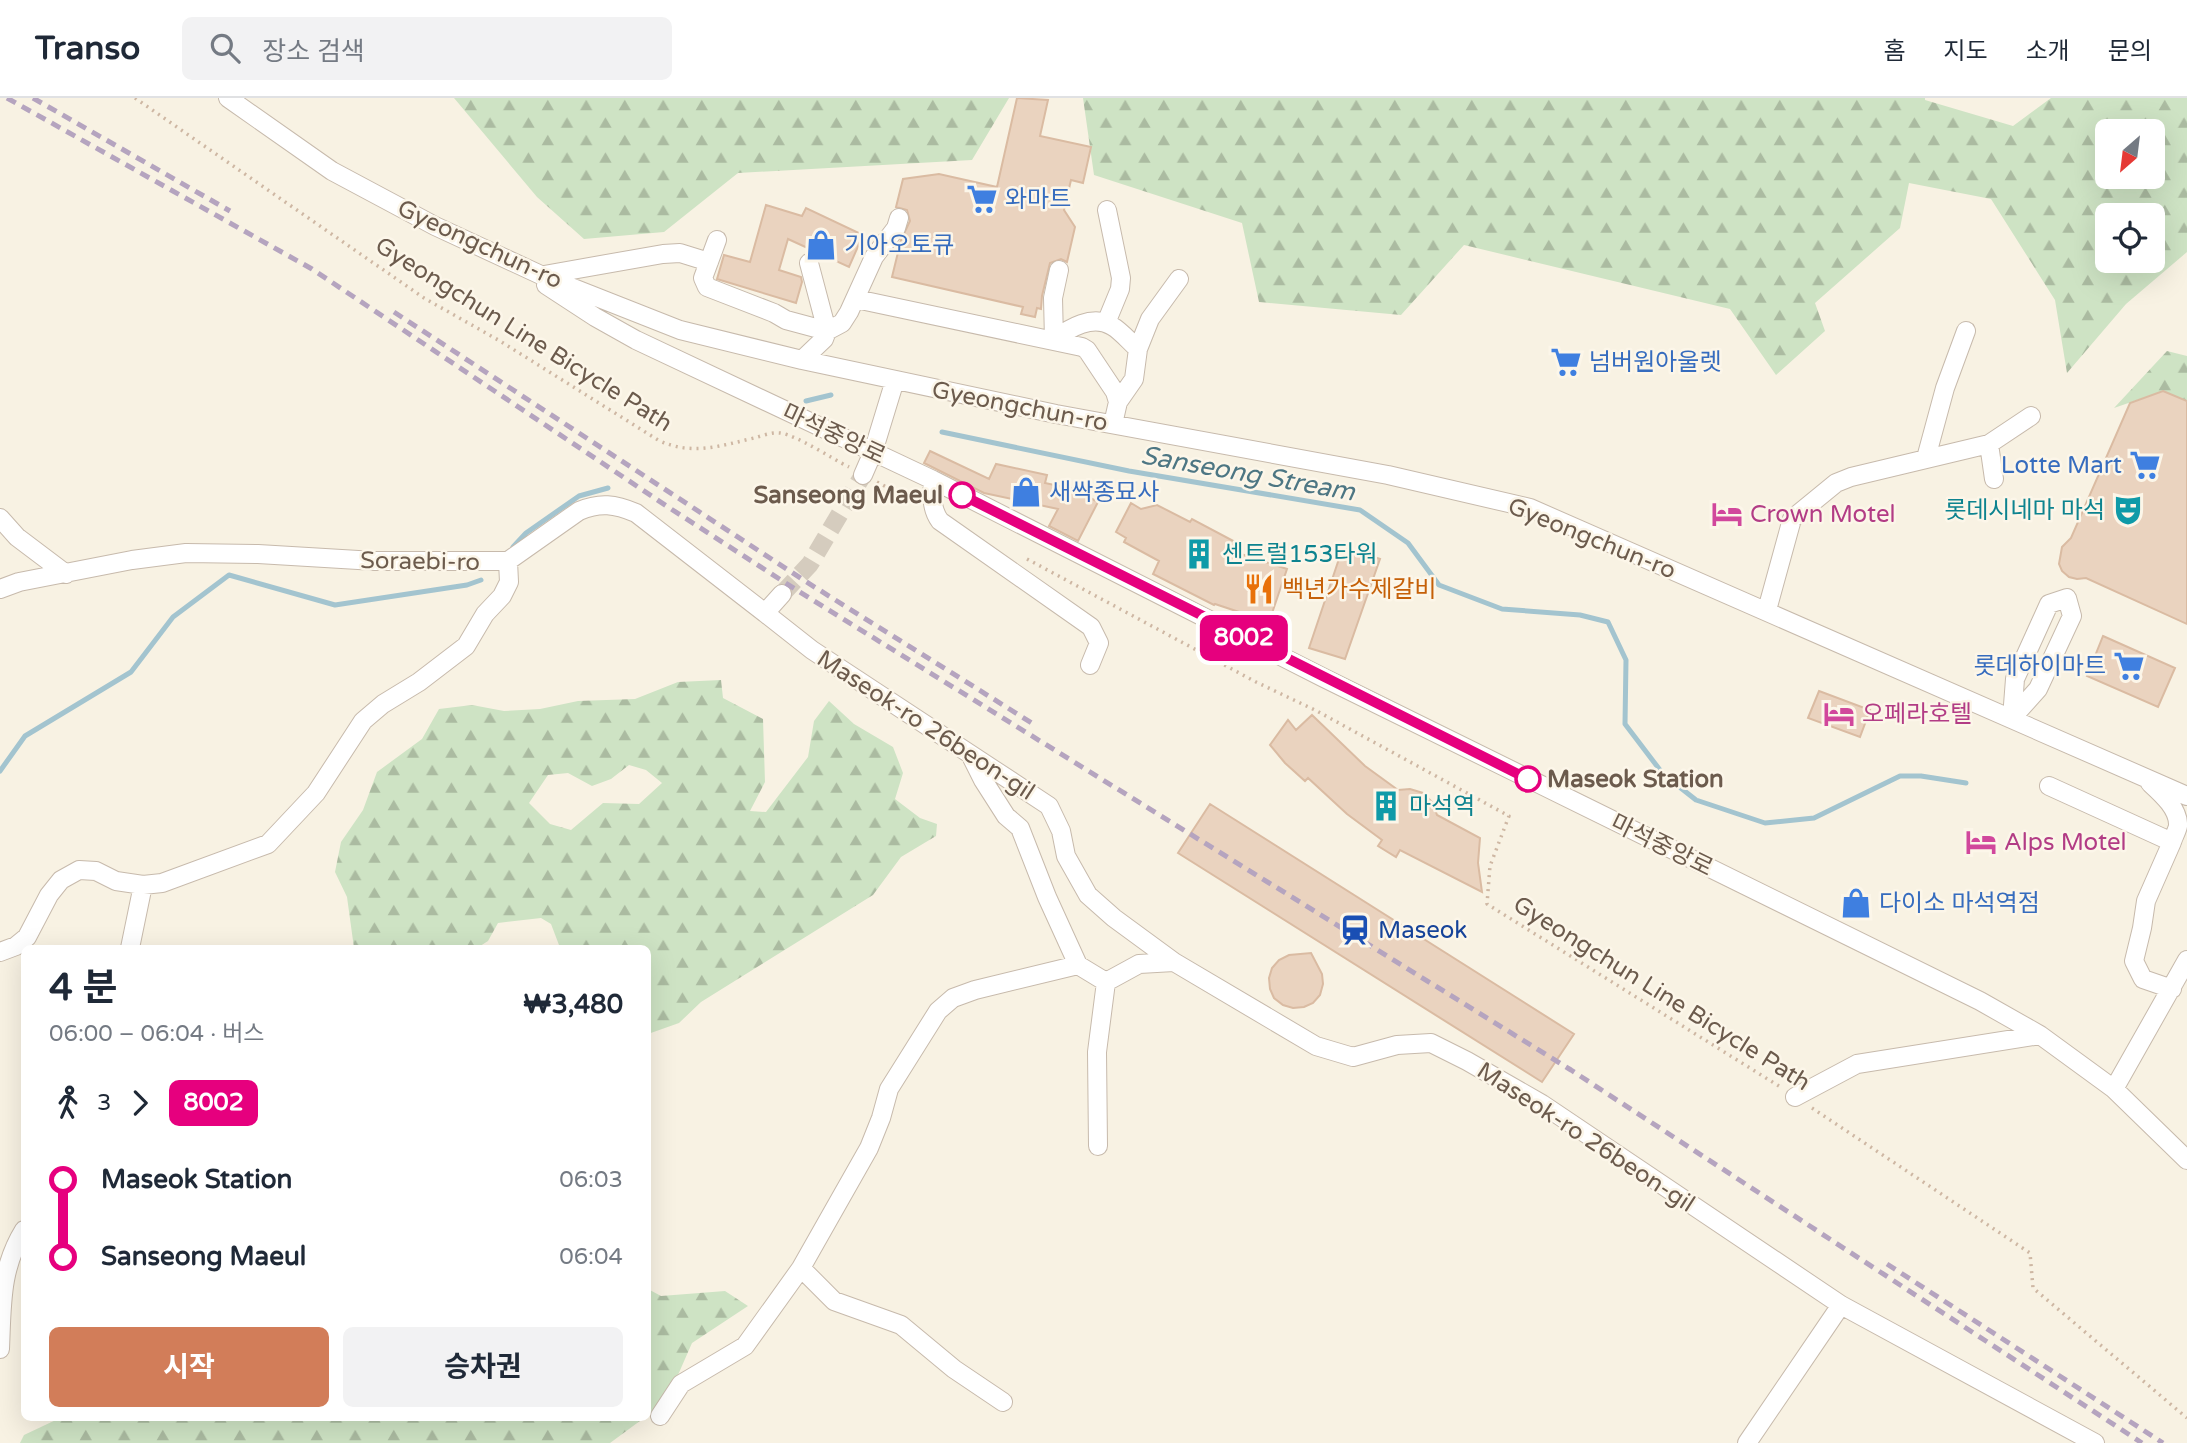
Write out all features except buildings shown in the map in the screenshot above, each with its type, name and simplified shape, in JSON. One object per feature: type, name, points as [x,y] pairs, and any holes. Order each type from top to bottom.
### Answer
[{"type":"street","name":"Gyeongchun-ro","points":[[228,98],[332,171],[435,226],[544,276],[680,330],[895,380],[1388,475],[1530,508],[2187,796]]},
{"type":"street","points":[[1106,323],[1120,289],[1121,278],[1107,210]]},
{"type":"street","points":[[802,360],[825,335],[842,323],[856,299],[874,257],[896,228],[899,218]]},
{"type":"street","points":[[717,240],[703,281],[712,290],[825,335]]},
{"type":"street","points":[[544,276],[663,254],[680,253],[709,262]]},
{"type":"street","name":"마석중앙로","points":[[509,260],[595,317],[694,368],[933,480],[1324,678],[1980,1002],[2040,1035],[2114,1089],[2187,1160]]},
{"type":"street","points":[[808,263],[825,335]]},
{"type":"street","points":[[1054,340],[1053,298],[1059,271]]},
{"type":"street","points":[[1113,424],[1118,402],[1134,379],[1138,349],[1150,319],[1179,279]]},
{"type":"street","points":[[856,299],[1075,344],[1087,350],[1115,392],[1118,402]]},
{"type":"street","points":[[1054,340],[1075,326],[1106,323],[1138,349]]},
{"type":"street","points":[[680,330],[694,368]]},
{"type":"street","points":[[1926,458],[1945,388],[1966,331]]},
{"type":"street","points":[[863,475],[873,453],[895,380]]},
{"type":"street","points":[[1767,610],[1792,519],[1836,483],[1989,444],[2031,416]]},
{"type":"street","points":[[1989,444],[1994,479]]},
{"type":"street","points":[[933,480],[934,511],[940,521],[1091,627],[1099,643],[1090,665]]},
{"type":"street","name":"Soraebi-ro","points":[[0,589],[19,582],[132,560],[186,553],[375,561],[508,561],[579,511],[599,505],[621,506],[636,513],[765,614]]},
{"type":"street","points":[[0,518],[16,537],[66,574]]},
{"type":"street","points":[[0,951],[16,946],[27,937],[49,895],[61,880],[79,870],[96,871],[116,881],[143,885],[162,883],[268,844],[316,793],[363,721],[466,646],[509,582],[508,561]]},
{"type":"street","points":[[765,614],[782,594]]},
{"type":"street","points":[[2067,598],[2072,616],[2038,689],[2012,718],[2015,679],[2043,617],[2049,604],[2067,598]]},
{"type":"street","name":"Maseok-ro 26beon-gil","points":[[765,614],[812,650],[901,707],[972,758],[1049,806],[1061,831],[1066,856],[1088,895],[1114,918],[1174,962],[1316,1046],[1353,1057],[1397,1045],[1431,1043],[1466,1061],[1542,1104],[1841,1305],[2095,1443]]},
{"type":"street","points":[[972,758],[1006,816],[1020,828],[1078,965],[1106,982]]},
{"type":"street","points":[[2142,775],[2166,798],[2174,811],[2179,841],[2146,901],[2134,961],[2143,979],[2172,989]]},
{"type":"street","points":[[2049,786],[2179,841]]},
{"type":"street","points":[[131,945],[143,885]]},
{"type":"street","points":[[2114,1089],[2187,960]]},
{"type":"street","points":[[1106,982],[1139,964],[1174,962]]},
{"type":"street","points":[[660,1416],[681,1384],[745,1346],[801,1268],[869,1147],[889,1090],[938,1011],[953,998],[975,989],[1078,965]]},
{"type":"street","points":[[1098,1146],[1097,1052],[1106,982]]},
{"type":"street","points":[[1795,1097],[1857,1064],[2040,1035]]},
{"type":"street","points":[[0,1349],[2,1294],[6,1269],[21,1236]]},
{"type":"street","points":[[801,1268],[834,1301],[901,1325],[954,1369],[1003,1402]]},
{"type":"street","points":[[1747,1443],[1841,1305]]},
{"type":"path","name":"Gyeongchun Line Bicycle Path","points":[[135,98],[424,298],[500,341],[658,440],[694,450],[710,449],[771,433],[784,433],[934,511]]},
{"type":"path","name":"Gyeongchun Line Bicycle Path","points":[[1016,554],[1509,816],[1489,866],[1487,904],[1795,1097],[2029,1253],[2033,1288],[2187,1419]]},
{"type":"green space","points":[[454,98],[1009,98],[972,160],[738,173],[664,232],[584,239],[537,197]]},
{"type":"green space","points":[[1083,98],[1925,98],[2013,126],[2051,98],[2187,98],[2187,252],[2165,271],[2165,203],[2095,203],[2095,273],[2162,273],[2126,304],[2067,373],[2055,300],[1991,199],[1909,183],[1900,228],[1815,303],[1825,331],[1776,375],[1730,309],[1464,245],[1401,315],[1259,302],[1242,223],[1094,175]]},
{"type":"green space","points":[[2167,351],[2187,356],[2187,401],[2163,391],[2114,408]]},
{"type":"green space","points":[[721,680],[723,698],[763,719],[765,782],[750,811],[766,812],[808,757],[814,721],[829,701],[854,724],[893,747],[903,773],[895,799],[920,818],[937,824],[936,836],[901,857],[873,895],[701,1002],[679,1023],[651,1033],[651,945],[559,945],[551,924],[541,918],[498,923],[488,941],[482,945],[354,945],[347,897],[335,872],[341,842],[363,810],[377,772],[422,739],[439,709],[472,705],[504,711],[540,709],[578,701],[635,699],[678,682]],"holes":[[[629,765],[646,770],[662,783],[639,804],[603,803],[571,830],[550,824],[529,803],[548,775],[568,773],[592,786],[611,779]]]},
{"type":"green space","points":[[651,1291],[661,1296],[725,1291],[748,1306],[692,1343],[667,1400],[651,1413]]},
{"type":"green space","points":[[54,1421],[640,1421],[610,1443],[20,1443],[24,1435]]},
{"type":"waterway","name":"Sanseong Stream","points":[[806,401],[831,395]]},
{"type":"waterway","name":"Sanseong Stream","points":[[942,432],[1129,471],[1360,510],[1408,543],[1439,585],[1502,609],[1580,615],[1608,622],[1626,660],[1625,724],[1663,774],[1696,800],[1765,823],[1814,818],[1900,776],[1921,776],[1966,783]]},
{"type":"waterway","name":"Sanseong Stream","points":[[513,547],[526,533],[579,496],[608,488]]},
{"type":"waterway","name":"Sanseong Stream","points":[[0,771],[25,736],[131,672],[173,617],[229,575],[335,605],[467,585],[481,580]]},
{"type":"tunnel","points":[[782,594],[810,564],[863,475]]},
{"type":"railway","points":[[7,98],[312,269],[798,591],[1571,1070],[2142,1443]]},
{"type":"railway","points":[[33,98],[230,211]]},
{"type":"railway","points":[[394,312],[805,581],[1035,725]]},
{"type":"railway","points":[[1887,1264],[2163,1443]]},
{"type":"bus line","name":"8002","points":[[962,495],[1528,779]]},
{"type":"place","name":"와마트","points":[[982,199]]},
{"type":"place","name":"기아오토큐","points":[[821,245]]},
{"type":"place","name":"넘버원아울렛","points":[[1566,362]]},
{"type":"place","name":"Lotte Mart","points":[[2145,465]]},
{"type":"place","name":"새싹종묘사","points":[[1026,492]]},
{"type":"place","name":"Sanseong Maeul","points":[[962,495]]},
{"type":"place","name":"롯데시네마 마석","points":[[2128,510]]},
{"type":"place","name":"Crown Motel","points":[[1727,514]]},
{"type":"place","name":"센트럴153타워","points":[[1199,554]]},
{"type":"place","name":"백년가수제갈비","points":[[1259,589]]},
{"type":"place","name":"롯데하이마트","points":[[2129,666]]},
{"type":"place","name":"오페라호텔","points":[[1839,714]]},
{"type":"place","name":"Maseok Station","points":[[1528,779]]},
{"type":"place","name":"마석역","points":[[1386,806]]},
{"type":"place","name":"Alps Motel","points":[[1981,842]]},
{"type":"place","name":"다이소 마석역점","points":[[1856,903]]},
{"type":"place","name":"Maseok","points":[[1355,930]]}]
